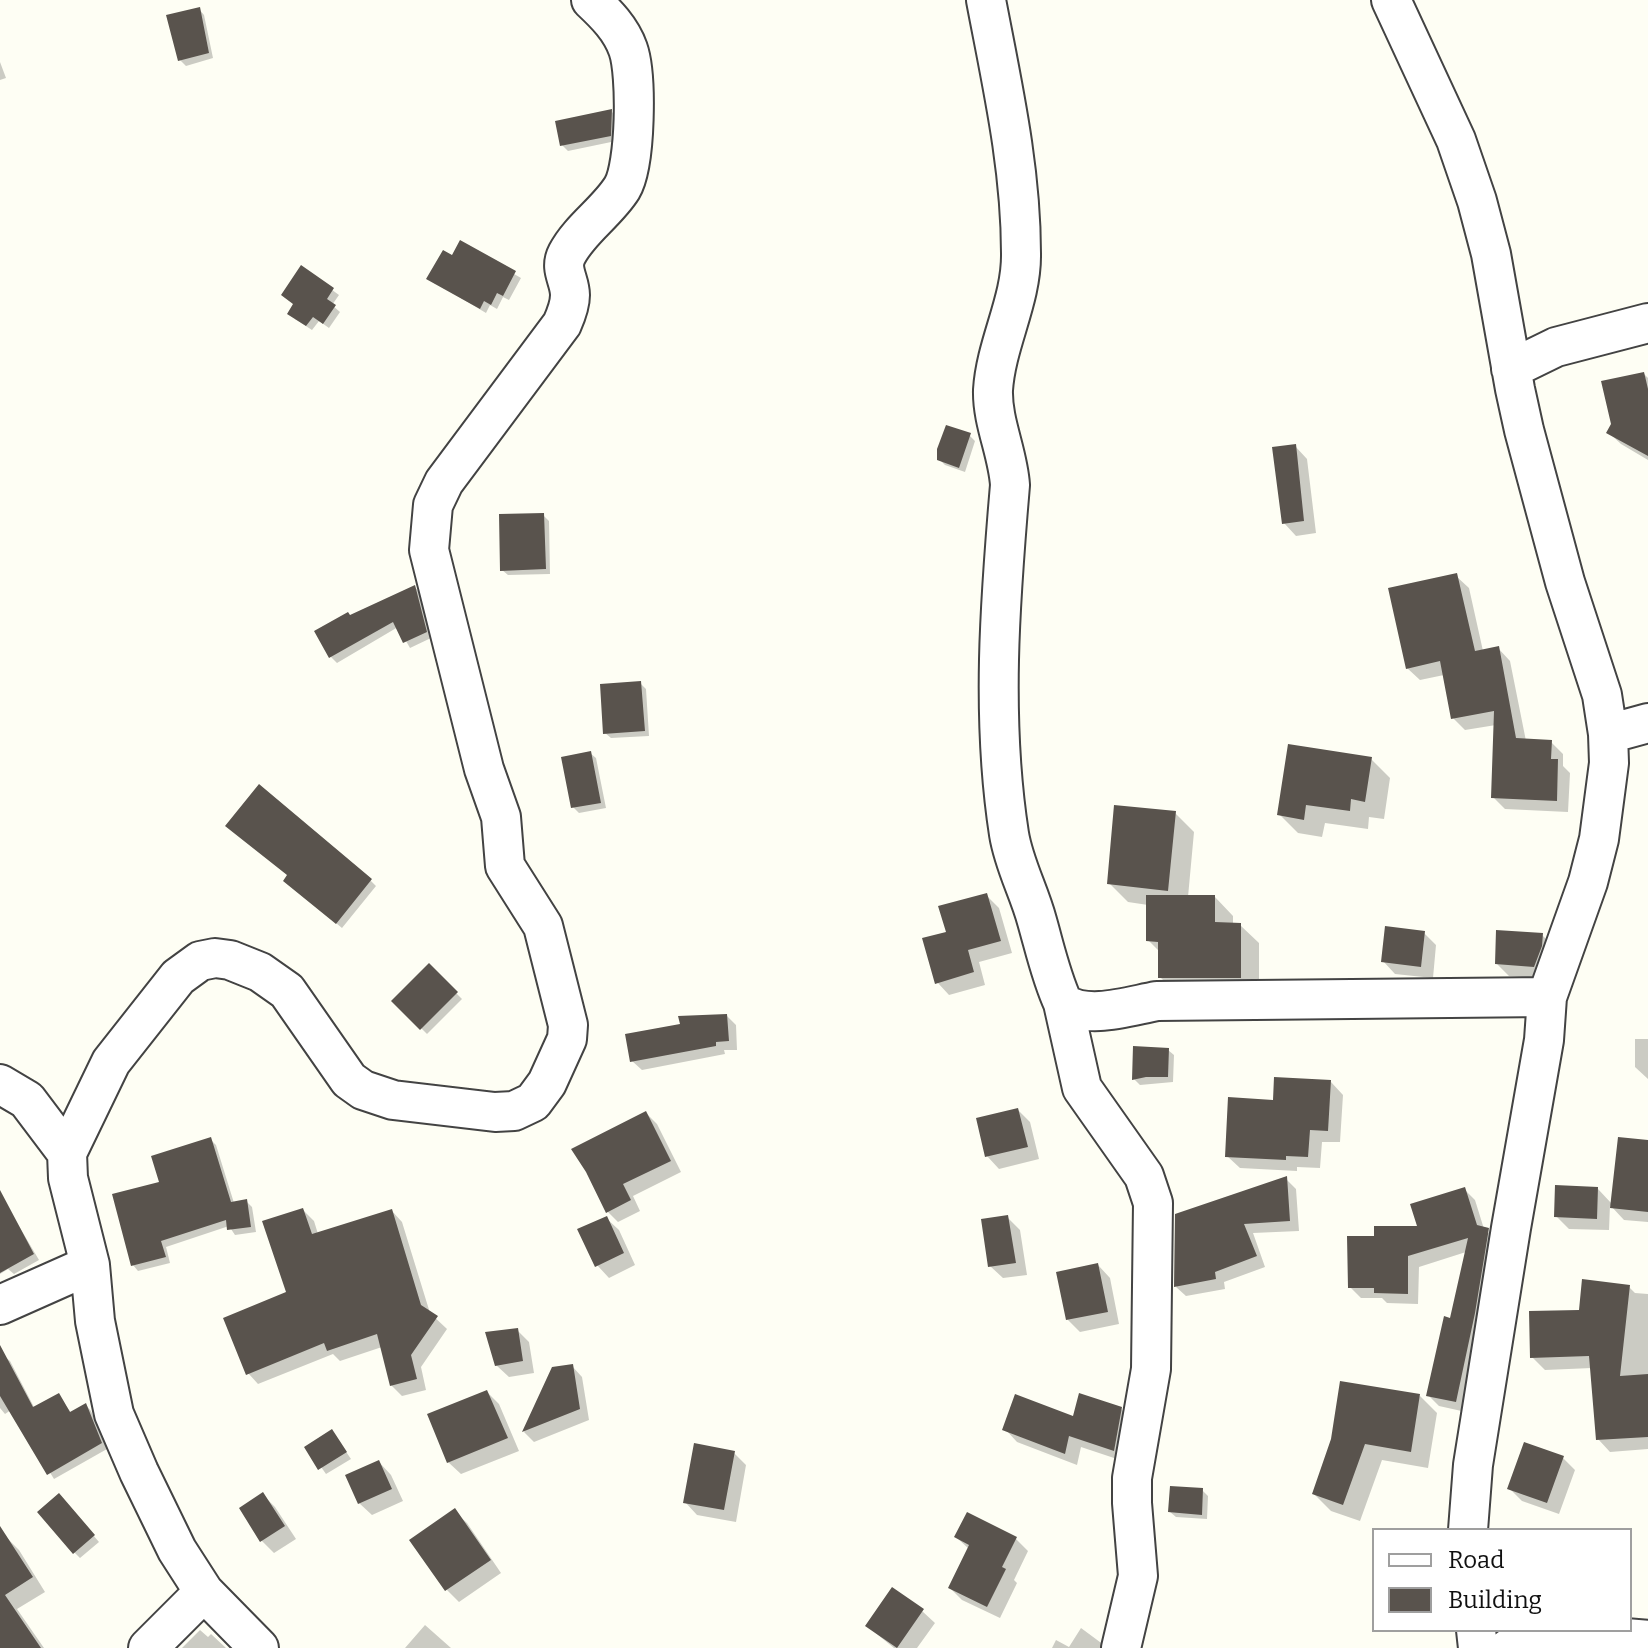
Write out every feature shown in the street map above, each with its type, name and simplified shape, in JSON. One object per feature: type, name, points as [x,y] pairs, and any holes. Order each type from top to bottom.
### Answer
[{"type":"street","points":[[259,1648],[204,1592],[171,1537],[114,1414],[95,1321],[90,1265],[68,1178],[67,1153],[88,1105],[119,1051],[178,977],[200,961],[215,958],[230,960],[260,972],[287,991],[349,1080],[363,1090],[393,1100],[495,1112],[514,1111],[533,1102],[547,1083],[563,1051],[568,1025],[554,962],[543,926],[505,866],[501,817],[484,769],[429,550],[433,505],[451,472],[562,324],[570,303],[564,272],[566,257],[609,206],[627,176],[633,128],[633,85],[628,50],[616,27],[591,0]]},
{"type":"street","points":[[986,0],[1016,171],[1021,255],[1019,279],[993,390],[995,418],[1010,485],[999,609],[998,707],[1009,835],[1016,867],[1036,917],[1063,1003],[1082,1088],[1144,1176],[1151,1194],[1153,1212],[1151,1369],[1132,1478],[1138,1576],[1121,1648]]},
{"type":"street","points":[[1391,0],[1456,140],[1477,201],[1491,254],[1511,369],[1565,582],[1602,695],[1608,734],[1609,763],[1599,839],[1588,882],[1547,997],[1544,1040],[1473,1465],[1468,1528]]},
{"type":"street","points":[[1511,369],[1556,347],[1648,323]]},
{"type":"street","points":[[1608,734],[1648,723]]},
{"type":"street","points":[[1063,1003],[1079,1010],[1103,1010],[1157,1001],[1547,997]]},
{"type":"street","points":[[0,1084],[27,1100],[67,1153]]},
{"type":"street","points":[[0,1305],[90,1265]]},
{"type":"street","points":[[148,1648],[204,1592]]},
{"type":"street","points":[[1509,1648],[1578,1638],[1619,1636],[1648,1640]]},
{"type":"building","points":[[200,7],[209,53],[178,61],[166,15]]},
{"type":"building","points":[[612,109],[611,136],[560,146],[555,121]]},
{"type":"building","points":[[460,240],[516,271],[503,296],[497,293],[491,305],[484,301],[480,309],[426,279],[443,250],[452,255]]},
{"type":"building","points":[[301,265],[334,288],[327,299],[336,305],[323,324],[313,317],[306,326],[287,314],[293,304],[281,295]]},
{"type":"building","points":[[1644,372],[1648,389],[1648,456],[1606,433],[1611,424],[1601,381]]},
{"type":"building","points":[[946,425],[971,433],[959,468],[937,460],[937,449]]},
{"type":"building","points":[[1296,444],[1304,521],[1282,524],[1272,447]]},
{"type":"building","points":[[544,513],[546,569],[500,571],[499,514]]},
{"type":"building","points":[[1457,573],[1475,651],[1499,646],[1516,738],[1552,740],[1551,759],[1558,759],[1557,801],[1491,798],[1494,711],[1451,719],[1440,661],[1406,669],[1388,588]]},
{"type":"building","points":[[415,585],[427,632],[403,643],[393,622],[329,658],[314,631],[348,612],[350,615]]},
{"type":"building","points":[[641,681],[645,731],[603,734],[600,684]]},
{"type":"building","points":[[1288,744],[1372,757],[1365,802],[1351,799],[1350,811],[1306,805],[1304,820],[1277,815]]},
{"type":"building","points":[[591,751],[601,803],[571,808],[561,757]]},
{"type":"building","points":[[259,784],[372,879],[336,924],[283,881],[287,875],[225,826]]},
{"type":"building","points":[[1114,805],[1176,811],[1168,891],[1107,884]]},
{"type":"building","points":[[987,893],[1001,941],[968,950],[974,972],[935,984],[922,938],[946,932],[938,906]]},
{"type":"building","points":[[1146,895],[1215,895],[1215,922],[1241,923],[1241,978],[1158,978],[1158,942],[1146,941]]},
{"type":"building","points":[[1385,926],[1425,931],[1421,967],[1381,962]]},
{"type":"building","points":[[1496,930],[1543,933],[1534,967],[1495,964]]},
{"type":"building","points":[[429,963],[458,992],[420,1030],[391,1001]]},
{"type":"building","points":[[727,1014],[729,1041],[630,1062],[625,1034],[680,1024],[678,1016]]},
{"type":"building","points":[[1133,1046],[1169,1048],[1168,1077],[1132,1080]]},
{"type":"building","points":[[1274,1077],[1331,1080],[1328,1131],[1310,1130],[1308,1157],[1286,1156],[1286,1160],[1225,1157],[1228,1097],[1273,1100]]},
{"type":"building","points":[[1018,1108],[1028,1147],[985,1157],[976,1118]]},
{"type":"building","points":[[646,1111],[671,1161],[623,1184],[631,1200],[606,1213],[571,1149]]},
{"type":"building","points":[[211,1137],[231,1202],[247,1199],[251,1227],[227,1230],[226,1220],[161,1241],[166,1257],[131,1266],[112,1194],[159,1182],[151,1156]]},
{"type":"building","points":[[1618,1137],[1648,1140],[1648,1212],[1610,1208]]},
{"type":"building","points":[[1287,1176],[1290,1221],[1244,1224],[1257,1256],[1215,1272],[1216,1279],[1174,1287],[1175,1214]]},
{"type":"building","points":[[1555,1185],[1598,1187],[1597,1219],[1554,1217]]},
{"type":"building","points":[[1465,1187],[1477,1225],[1489,1228],[1456,1402],[1426,1396],[1444,1316],[1450,1318],[1468,1238],[1408,1256],[1408,1294],[1374,1293],[1374,1288],[1348,1288],[1347,1236],[1374,1236],[1374,1226],[1417,1226],[1410,1204]]},
{"type":"building","points":[[0,1190],[34,1254],[0,1273]]},
{"type":"building","points":[[303,1208],[312,1234],[392,1209],[421,1305],[438,1316],[411,1355],[417,1379],[390,1386],[377,1334],[327,1351],[324,1343],[246,1375],[223,1318],[286,1292],[262,1221]]},
{"type":"building","points":[[1008,1215],[1016,1263],[988,1267],[981,1219]]},
{"type":"building","points":[[607,1216],[624,1253],[595,1267],[577,1229]]},
{"type":"building","points":[[1098,1263],[1108,1312],[1066,1320],[1056,1272]]},
{"type":"building","points":[[1582,1279],[1630,1285],[1620,1376],[1648,1374],[1648,1437],[1596,1440],[1589,1356],[1530,1358],[1529,1311],[1579,1310]]},
{"type":"building","points":[[518,1328],[523,1361],[495,1366],[485,1332]]},
{"type":"building","points":[[0,1345],[33,1407],[59,1393],[70,1412],[86,1403],[102,1443],[47,1475],[0,1396]]},
{"type":"building","points":[[573,1364],[580,1409],[522,1432],[552,1367]]},
{"type":"building","points":[[1340,1381],[1420,1394],[1411,1452],[1365,1444],[1343,1505],[1312,1494],[1331,1439]]},
{"type":"building","points":[[487,1390],[508,1438],[447,1463],[427,1414]]},
{"type":"building","points":[[1079,1393],[1122,1407],[1114,1451],[1069,1436],[1065,1454],[1002,1430],[1015,1394],[1073,1416]]},
{"type":"building","points":[[332,1429],[347,1452],[318,1470],[304,1447]]},
{"type":"building","points":[[1524,1442],[1564,1456],[1547,1503],[1507,1489]]},
{"type":"building","points":[[694,1443],[735,1451],[724,1510],[683,1503]]},
{"type":"building","points":[[379,1460],[392,1489],[358,1504],[345,1475]]},
{"type":"building","points":[[1170,1486],[1203,1488],[1202,1515],[1168,1512]]},
{"type":"building","points":[[263,1492],[285,1526],[260,1542],[239,1508]]},
{"type":"building","points":[[59,1493],[95,1535],[73,1554],[37,1512]]},
{"type":"building","points":[[455,1508],[491,1560],[445,1591],[409,1540]]},
{"type":"building","points":[[967,1512],[1017,1537],[1002,1567],[1006,1569],[987,1607],[948,1588],[969,1545],[954,1537]]},
{"type":"building","points":[[0,1526],[33,1577],[5,1595],[41,1648],[0,1648]]},
{"type":"building","points":[[892,1587],[924,1609],[897,1648],[865,1626]]}]
